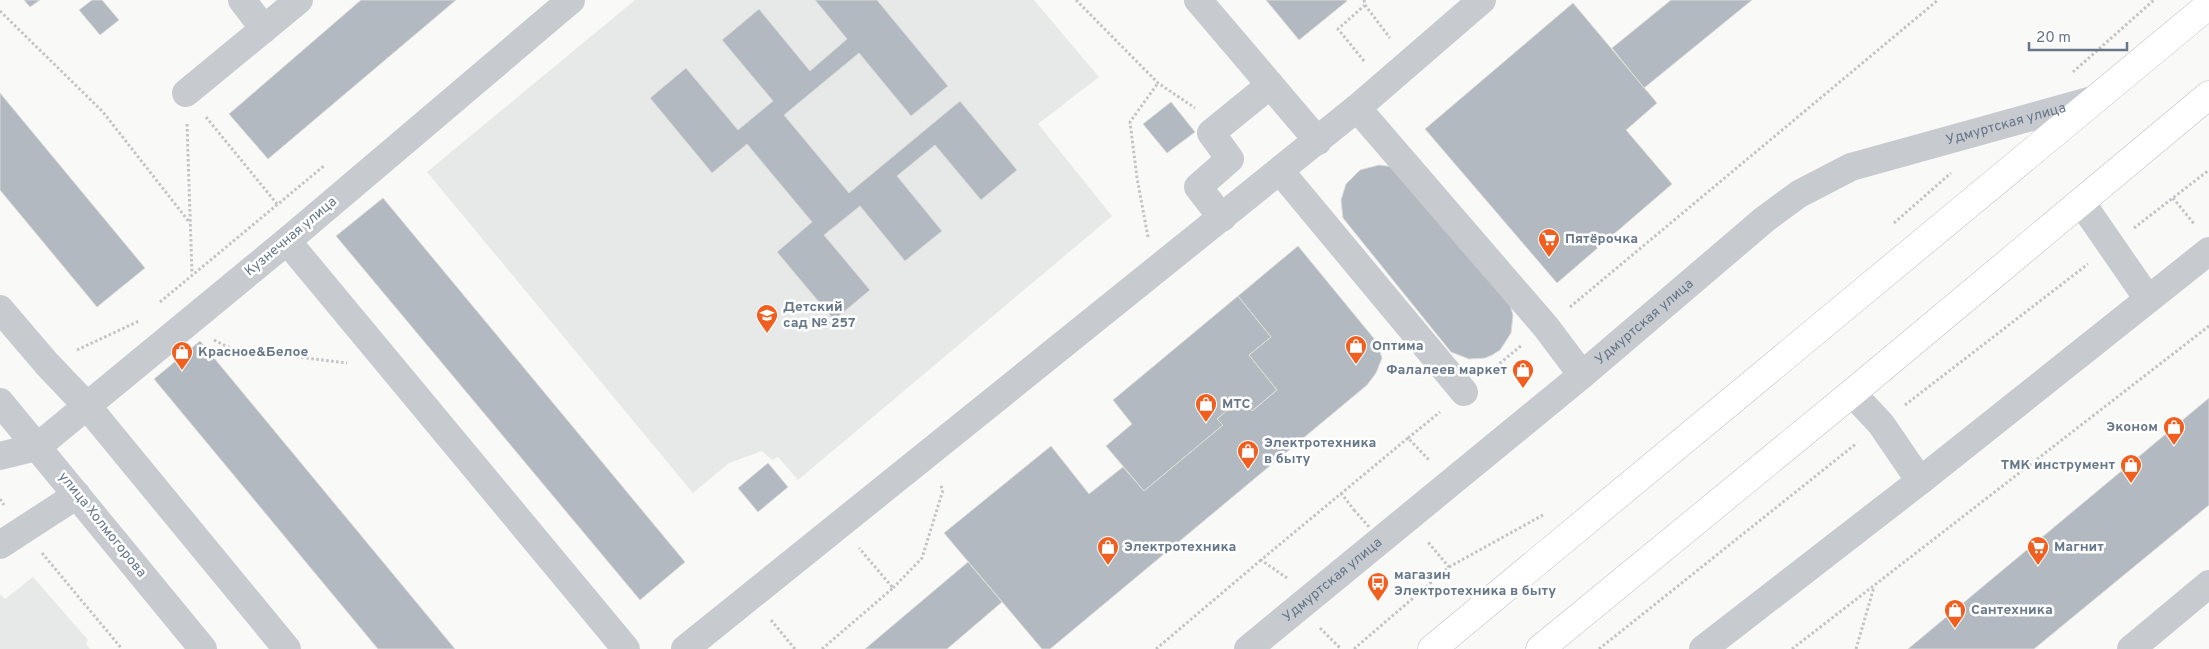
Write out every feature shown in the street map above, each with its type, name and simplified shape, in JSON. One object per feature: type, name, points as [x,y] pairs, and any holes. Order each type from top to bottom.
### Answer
[{"type":"main road","name":"Удмуртская улица","points":[[1432,649],[2209,5]]},
{"type":"main road","points":[[1540,649],[1852,393],[2209,95]]},
{"type":"street","points":[[242,0],[264,29]]},
{"type":"street","points":[[186,93],[299,0]]},
{"type":"street","name":"Кузнечная улица","points":[[0,456],[37,446],[88,406],[287,241],[571,0]]},
{"type":"street","points":[[1198,0],[1318,141]]},
{"type":"street","points":[[685,649],[1318,141],[1482,0]]},
{"type":"street","points":[[1222,218],[1198,187],[1230,159],[1211,133],[1270,85]]},
{"type":"street","name":"Удмуртская улица","points":[[1248,649],[1582,376],[1765,219],[1799,194],[1851,167],[2096,99]]},
{"type":"street","points":[[1357,108],[1546,327],[1582,376]]},
{"type":"street","points":[[1280,171],[1464,392]]},
{"type":"street","points":[[2081,202],[2148,299]]},
{"type":"street","points":[[1703,649],[1920,482],[2148,299],[2203,239]]},
{"type":"street","points":[[287,241],[626,649]]},
{"type":"street","points":[[0,309],[47,364],[88,406],[287,649]]},
{"type":"street","points":[[1852,393],[1881,424],[1920,482]]},
{"type":"street","name":"улица Холмогорова","points":[[0,402],[203,649]]},
{"type":"street","points":[[0,546],[22,529],[77,495]]},
{"type":"street","points":[[2131,649],[2209,584]]},
{"type":"path","points":[[1076,0],[1158,83],[1220,126]]},
{"type":"path","points":[[1364,0],[1365,5],[1409,64]]},
{"type":"path","points":[[1464,392],[1546,327],[1937,0]]},
{"type":"path","points":[[2069,76],[2154,0]]},
{"type":"path","points":[[1365,5],[1338,29],[1384,85]]},
{"type":"path","points":[[0,11],[103,112],[190,223]]},
{"type":"path","points":[[1149,241],[1137,178],[1130,122],[1158,83]]},
{"type":"path","points":[[186,93],[192,274]]},
{"type":"path","points":[[186,93],[277,204]]},
{"type":"path","points":[[159,304],[192,274],[330,161]]},
{"type":"path","points":[[1889,227],[1953,171]]},
{"type":"path","points":[[2173,198],[2203,239]]},
{"type":"path","points":[[47,364],[139,321],[146,315]]},
{"type":"path","points":[[184,326],[232,349],[297,358],[390,365]]},
{"type":"path","points":[[1792,649],[2209,326]]},
{"type":"path","points":[[1156,649],[1408,438],[1432,464]]},
{"type":"path","points":[[822,649],[893,588],[922,558],[943,490],[926,456]]},
{"type":"path","points":[[1341,493],[1372,530],[1408,519],[1449,566]]},
{"type":"path","points":[[0,499],[22,529],[122,649]]},
{"type":"path","points":[[1354,649],[1449,566],[1550,511]]},
{"type":"path","points":[[840,525],[893,588]]},
{"type":"path","points":[[1261,560],[1290,580]]},
{"type":"path","points":[[1856,649],[1874,586]]},
{"type":"shaded area","name":"Детский сад № 257","points":[[635,0],[1034,0],[1099,77],[1038,124],[1112,216],[798,480],[778,457],[772,460],[762,451],[729,463],[693,493],[427,172]]},
{"type":"shaded area","points":[[33,577],[88,640],[86,644],[90,649],[0,649],[0,594],[5,599]]},
{"type":"building","points":[[24,0],[40,0],[30,7]]},
{"type":"building","points":[[92,0],[102,0],[119,20],[100,35],[79,10]]},
{"type":"building","points":[[361,0],[456,0],[268,159],[229,114]]},
{"type":"building","points":[[815,0],[877,0],[948,86],[911,116],[859,53],[784,115],[849,193],[960,101],[1017,170],[981,200],[935,145],[897,176],[942,231],[905,261],[860,206],[824,235],[870,290],[834,320],[777,252],[812,222],[747,144],[712,173],[650,98],[686,68],[738,130],[773,101],[722,40],[759,9],[810,71],[847,39]]},
{"type":"building","points":[[1266,0],[1346,0],[1347,1],[1299,40]]},
{"type":"building","points":[[1671,0],[1752,0],[1644,88],[1612,48]]},
{"type":"building","points":[[1573,3],[1657,103],[1626,130],[1672,184],[1557,283],[1425,129]]},
{"type":"building","points":[[0,93],[145,268],[97,307],[0,190]]},
{"type":"building","points":[[1171,102],[1195,132],[1167,153],[1143,124]]},
{"type":"building","points":[[1379,165],[1394,167],[1510,305],[1513,315],[1511,333],[1500,350],[1492,355],[1485,358],[1469,359],[1451,352],[1343,218],[1341,200],[1346,184],[1360,170]]},
{"type":"building","points":[[383,198],[685,562],[640,600],[336,236]]},
{"type":"building","points":[[1298,246],[1376,341],[1382,358],[1376,373],[1367,385],[1050,649],[1042,649],[944,533],[1051,446],[1089,494],[1123,467],[1144,491],[1223,425],[1217,419],[1241,398],[1252,411],[1277,390],[1249,355],[1271,337],[1238,296]]},
{"type":"building","points":[[1238,296],[1271,337],[1249,355],[1277,390],[1252,411],[1241,398],[1217,419],[1223,425],[1144,491],[1106,446],[1132,424],[1113,400]]},
{"type":"building","points":[[200,341],[455,649],[378,649],[154,379]]},
{"type":"building","points":[[2209,398],[2209,505],[2034,649],[1908,649]]},
{"type":"building","points":[[768,463],[788,487],[758,512],[738,488]]},
{"type":"building","points":[[968,562],[1002,602],[947,649],[865,649]]},
{"type":"place","name":"Пятёрочка","points":[[1549,258]]},
{"type":"place","name":"Детский сад № 257","points":[[767,334]]},
{"type":"place","name":"Оптима","points":[[1356,365]]},
{"type":"place","name":"Красное&Белое","points":[[182,371]]},
{"type":"place","name":"Фалалеев маркет","points":[[1523,389]]},
{"type":"place","name":"МТС","points":[[1206,423]]},
{"type":"place","name":"Эконом","points":[[2174,446]]},
{"type":"place","name":"Электротехника в быту","points":[[1248,470]]},
{"type":"place","name":"ТМК инструмент","points":[[2131,484]]},
{"type":"place","name":"Электротехника","points":[[1108,566]]},
{"type":"place","name":"Магнит","points":[[2038,566]]},
{"type":"place","name":"магазин Электротехника в быту","points":[[1378,602]]},
{"type":"place","name":"Сантехника","points":[[1955,629]]}]
